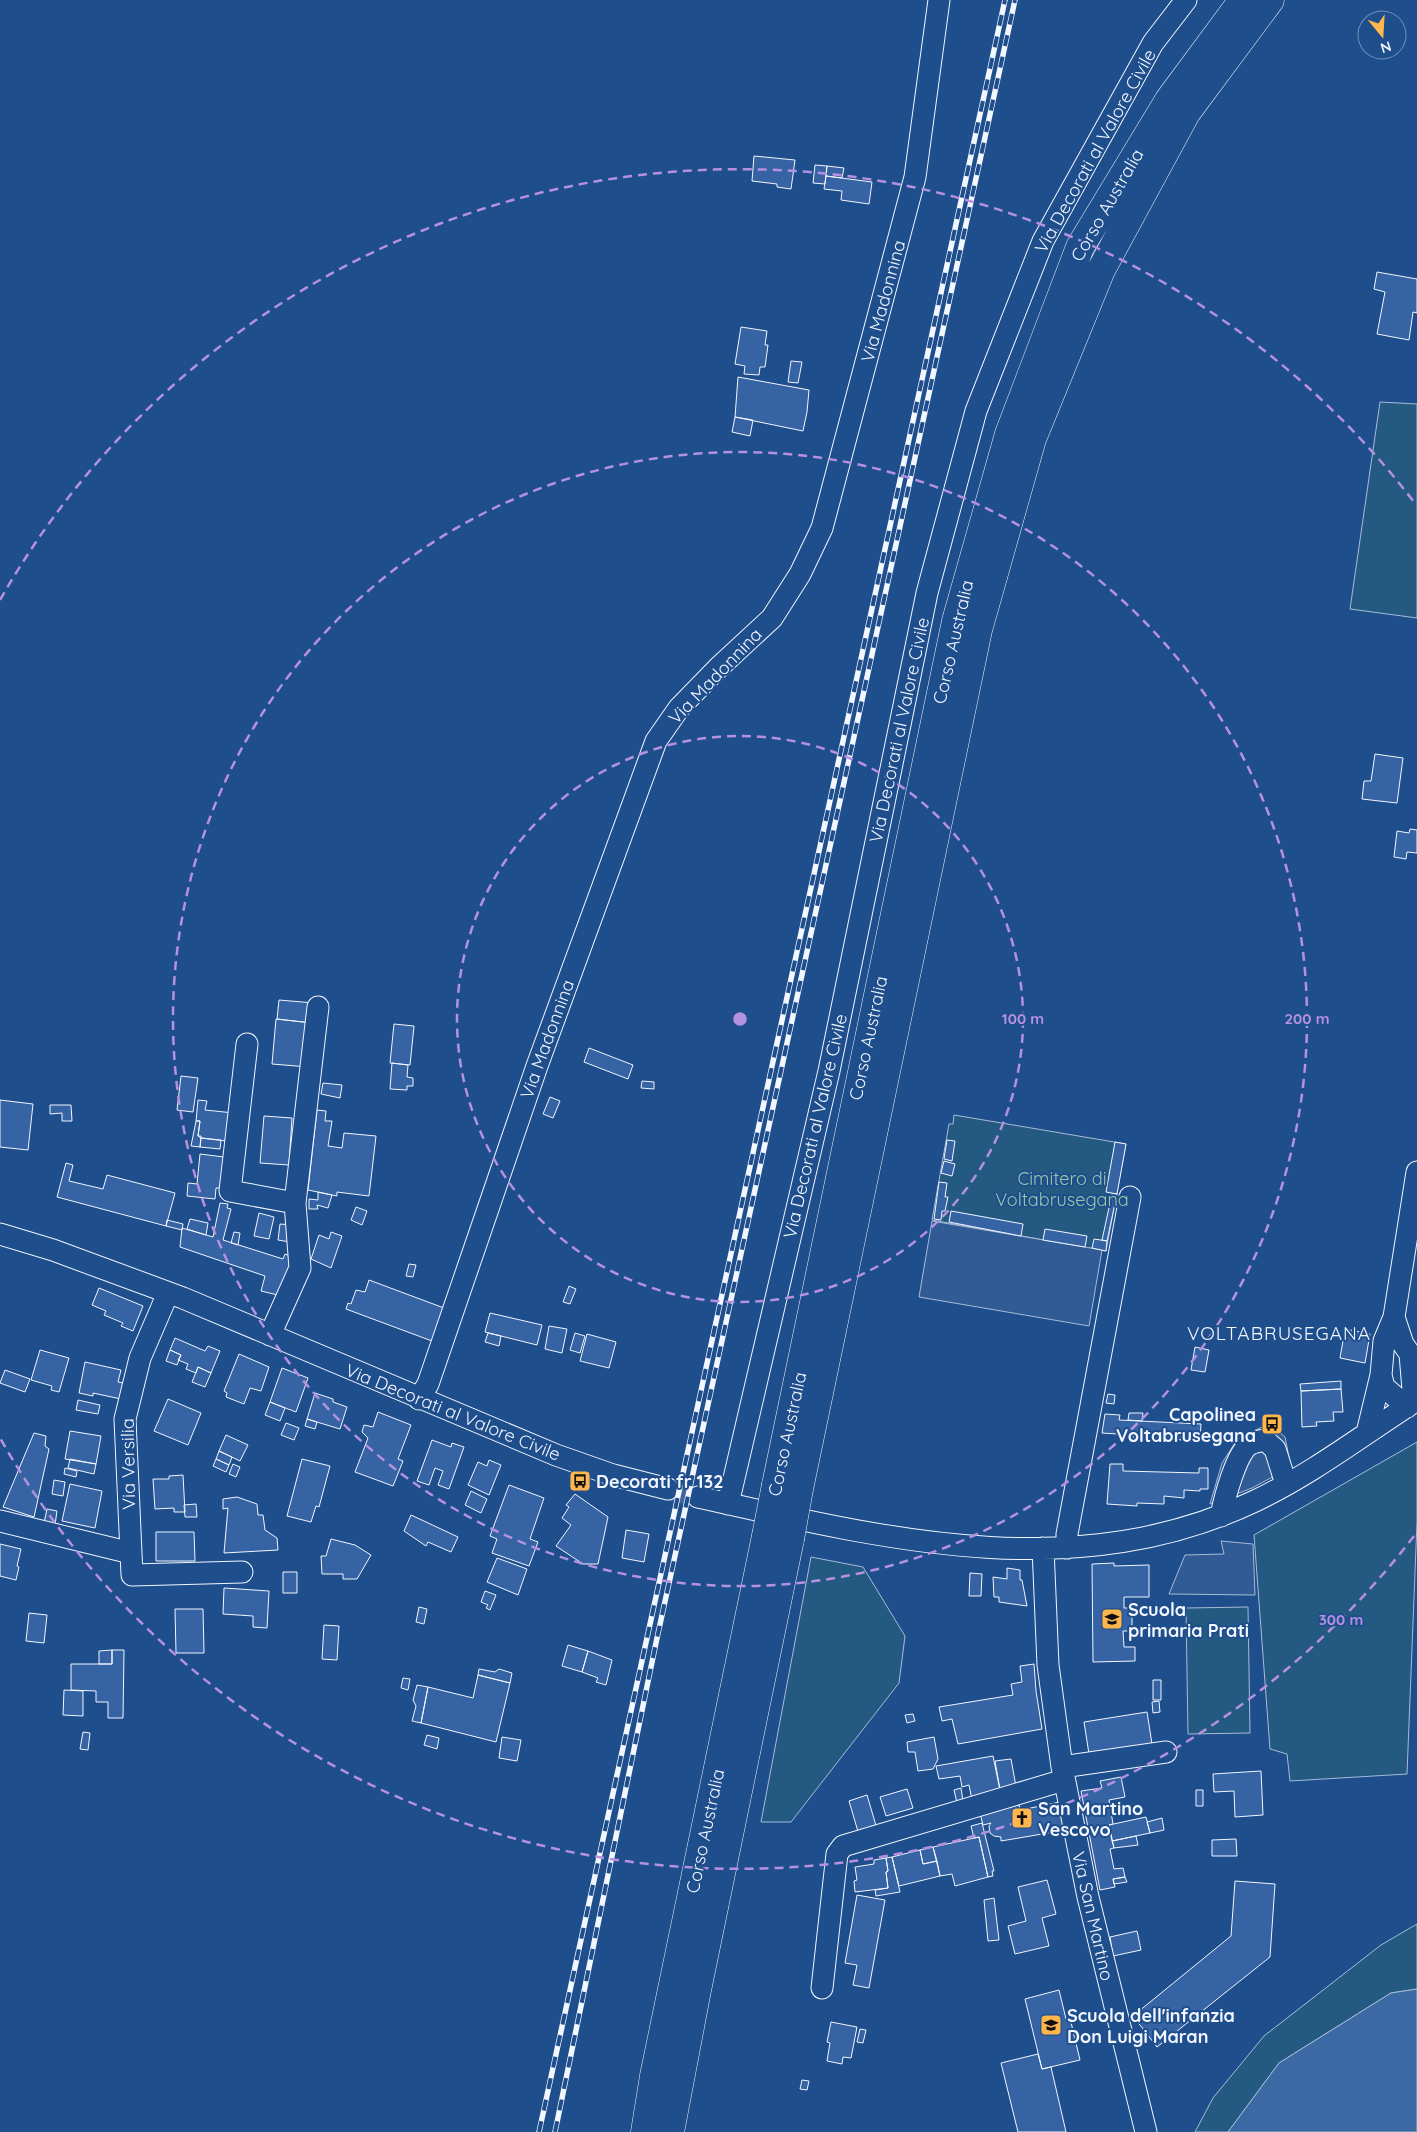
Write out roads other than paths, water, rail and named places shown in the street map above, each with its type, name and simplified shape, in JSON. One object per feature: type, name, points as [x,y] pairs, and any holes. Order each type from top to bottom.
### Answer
[{"type":"highway","name":"Corso Australia","points":[[670,2132],[778,1537],[956,621],[1009,434],[1080,247],[1169,100],[1243,0]]},
{"type":"highway","name":"Corso Australia","points":[[788,1487],[978,630],[1032,439],[1101,270],[1186,113],[1270,0]]},
{"type":"highway","name":"Corso Australia","points":[[645,2132],[654,2076],[778,1537]]},
{"type":"street","name":"Via Madonnina","points":[[419,1399],[428,1384],[536,1066],[656,741],[678,708],[772,618],[800,574],[822,528],[915,177],[939,0]]},
{"type":"street","name":"Via Decorati al Valore Civile","points":[[728,1504],[829,1071],[927,593],[976,411],[1043,242],[1154,43],[1186,0]]},
{"type":"street","points":[[270,1335],[300,1268],[295,1203],[318,1007]]},
{"type":"street","points":[[246,1044],[230,1191],[295,1203]]},
{"type":"street","points":[[1367,1433],[1381,1375],[1384,1341],[1394,1317],[1414,1209],[1417,1172]]},
{"type":"street","points":[[1068,1548],[1067,1534],[1130,1197]]},
{"type":"street","name":"Via Decorati al Valore Civile","points":[[0,1234],[53,1250],[168,1293],[564,1458],[619,1477],[668,1489]]},
{"type":"street","name":"Via Versilia","points":[[168,1293],[140,1358],[125,1419],[132,1575],[242,1572]]},
{"type":"street","points":[[1394,1317],[1403,1344],[1414,1356],[1413,1403]]},
{"type":"street","points":[[1381,1375],[1384,1388],[1413,1403]]},
{"type":"street","points":[[698,1497],[824,1526],[910,1540],[1010,1549],[1068,1548],[1142,1539],[1193,1526],[1256,1501],[1413,1403]]},
{"type":"street","points":[[1220,1516],[1231,1476],[1250,1444],[1265,1440],[1276,1448],[1286,1484]]},
{"type":"street","points":[[0,1521],[131,1553]]},
{"type":"street","name":"Via San Martino","points":[[1043,1548],[1048,1665],[1063,1774],[1088,1897],[1146,2132]]},
{"type":"street","points":[[822,1988],[837,1854],[843,1846],[1063,1774],[1166,1752]]},
{"type":"tunnel","points":[[668,1489],[698,1497]]},
{"type":"railway","points":[[539,2132],[1005,0]]},
{"type":"railway","points":[[555,2132],[657,1638],[1015,0]]},
{"type":"place","name":"Capolinea Voltabrusegana","points":[[1272,1424]]},
{"type":"place","name":"Decorati fr 132","points":[[580,1481]]},
{"type":"place","name":"Scuola primaria Prati","points":[[1112,1619]]},
{"type":"place","name":"San Martino Vescovo","points":[[1022,1818]]},
{"type":"place","name":"Scuola dell'infanzia Don Luigi Maran","points":[[1051,2025]]},
{"type":"district","name":"VOLTABRUSEGANA","points":[[1279,1333]]},
{"type":"park label","name":"Cimitero di Voltabrusegana","points":[[1062,1188]]}]
